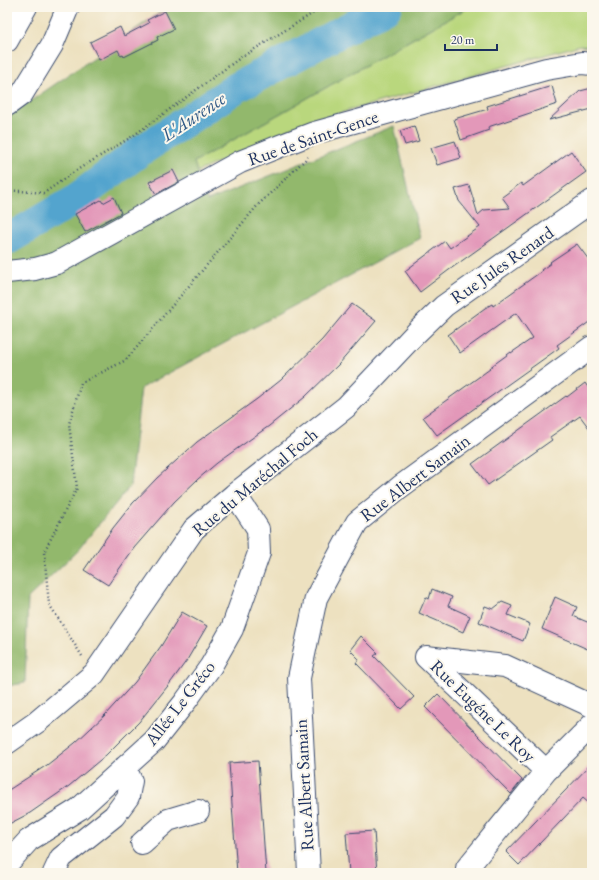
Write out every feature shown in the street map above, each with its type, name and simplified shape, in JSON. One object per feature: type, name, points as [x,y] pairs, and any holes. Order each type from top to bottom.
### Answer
[{"type":"street","points":[[7,41],[26,7]]},
{"type":"street","points":[[7,105],[22,94],[52,45],[68,7]]},
{"type":"street","name":"Rue de Saint-Gence","points":[[7,272],[35,269],[57,263],[240,162],[314,133],[546,69],[582,63],[592,64]]},
{"type":"street","name":"Rue Jules Renard","points":[[416,333],[444,306],[592,201]]},
{"type":"street","name":"Rue du Maréchal Foch","points":[[7,743],[37,722],[94,674],[194,529],[235,494],[346,407],[416,333]]},
{"type":"street","name":"Rue Albert Samain","points":[[309,873],[299,678],[316,598],[356,522],[400,487],[592,347]]},
{"type":"street","name":"Allée Le Gréco","points":[[7,864],[29,840],[79,809],[154,741],[211,666],[232,629],[260,553],[258,529],[235,494]]},
{"type":"street","name":"Rue Eugéne Le Roy","points":[[546,771],[426,657],[505,666],[592,706]]},
{"type":"street","name":"Rue Eugéne Le Roy","points":[[468,868],[546,771],[592,725]]},
{"type":"street","points":[[54,873],[62,858],[114,816],[128,797],[131,781],[125,767]]},
{"type":"street","points":[[142,843],[168,820],[198,811]]},
{"type":"path","points":[[7,190],[44,193],[77,170],[133,136],[240,58],[323,7]]},
{"type":"path","points":[[94,674],[49,604],[44,552],[76,488],[69,424],[81,383],[126,360],[258,205],[307,158],[311,152],[314,133]]},
{"type":"green space","points":[[168,7],[469,7],[194,162],[207,201],[394,126],[420,238],[141,388],[130,486],[78,550],[28,598],[25,683],[7,686],[7,117]]},
{"type":"green space","points":[[469,7],[592,7],[592,46],[580,45],[298,125],[197,172],[194,162]]},
{"type":"building","points":[[165,11],[174,29],[157,37],[158,40],[124,57],[123,55],[121,56],[118,50],[99,60],[90,42],[120,27],[124,36],[149,23],[147,20]]},
{"type":"building","points":[[552,86],[557,104],[488,127],[489,130],[461,140],[454,119],[488,109],[487,106]]},
{"type":"building","points":[[592,88],[592,109],[549,120],[580,91]]},
{"type":"building","points":[[414,126],[419,141],[405,145],[400,131]]},
{"type":"building","points":[[455,141],[461,158],[437,165],[431,148]]},
{"type":"building","points":[[571,151],[586,172],[420,292],[405,271],[445,241],[450,248],[480,227],[459,201],[455,189],[469,185],[478,215],[484,210],[510,208],[502,197],[521,183],[523,186]]},
{"type":"building","points":[[173,170],[179,182],[156,194],[149,182]]},
{"type":"building","points":[[114,197],[121,213],[85,232],[75,214],[101,200],[103,203]]},
{"type":"building","points":[[577,244],[592,264],[592,320],[557,345],[559,348],[437,435],[423,417],[511,352],[533,338],[516,313],[460,353],[448,335],[485,308],[492,304],[493,306],[542,271],[541,270],[551,263],[550,262]]},
{"type":"building","points":[[352,304],[376,321],[339,364],[305,397],[198,479],[174,502],[134,548],[108,585],[84,570],[113,528],[133,503],[157,478],[197,442],[281,380],[322,340]]},
{"type":"building","points":[[585,383],[592,393],[592,432],[580,416],[550,437],[552,440],[488,485],[472,464]]},
{"type":"building","points":[[432,589],[452,597],[448,606],[470,616],[463,632],[419,613],[426,597],[429,599]]},
{"type":"building","points":[[555,597],[577,607],[573,616],[592,624],[592,651],[542,629]]},
{"type":"building","points":[[502,602],[512,606],[508,615],[530,624],[523,641],[479,622],[485,606],[493,609]]},
{"type":"building","points":[[182,612],[207,626],[187,660],[139,722],[106,755],[69,786],[30,813],[7,825],[7,791],[47,765],[75,743],[105,715],[135,682],[161,646]]},
{"type":"building","points":[[361,636],[378,653],[374,656],[414,697],[401,709],[356,663],[359,659],[350,650]]},
{"type":"building","points":[[438,694],[522,780],[511,794],[425,707]]},
{"type":"building","points":[[258,761],[266,873],[237,873],[229,763]]},
{"type":"building","points":[[592,763],[592,806],[583,798],[519,865],[506,852]]},
{"type":"building","points":[[374,831],[377,873],[349,873],[346,833]]},
{"type":"waterway","name":"L'Aurence","points":[[7,240],[76,199],[139,152],[236,88],[387,7]]}]
